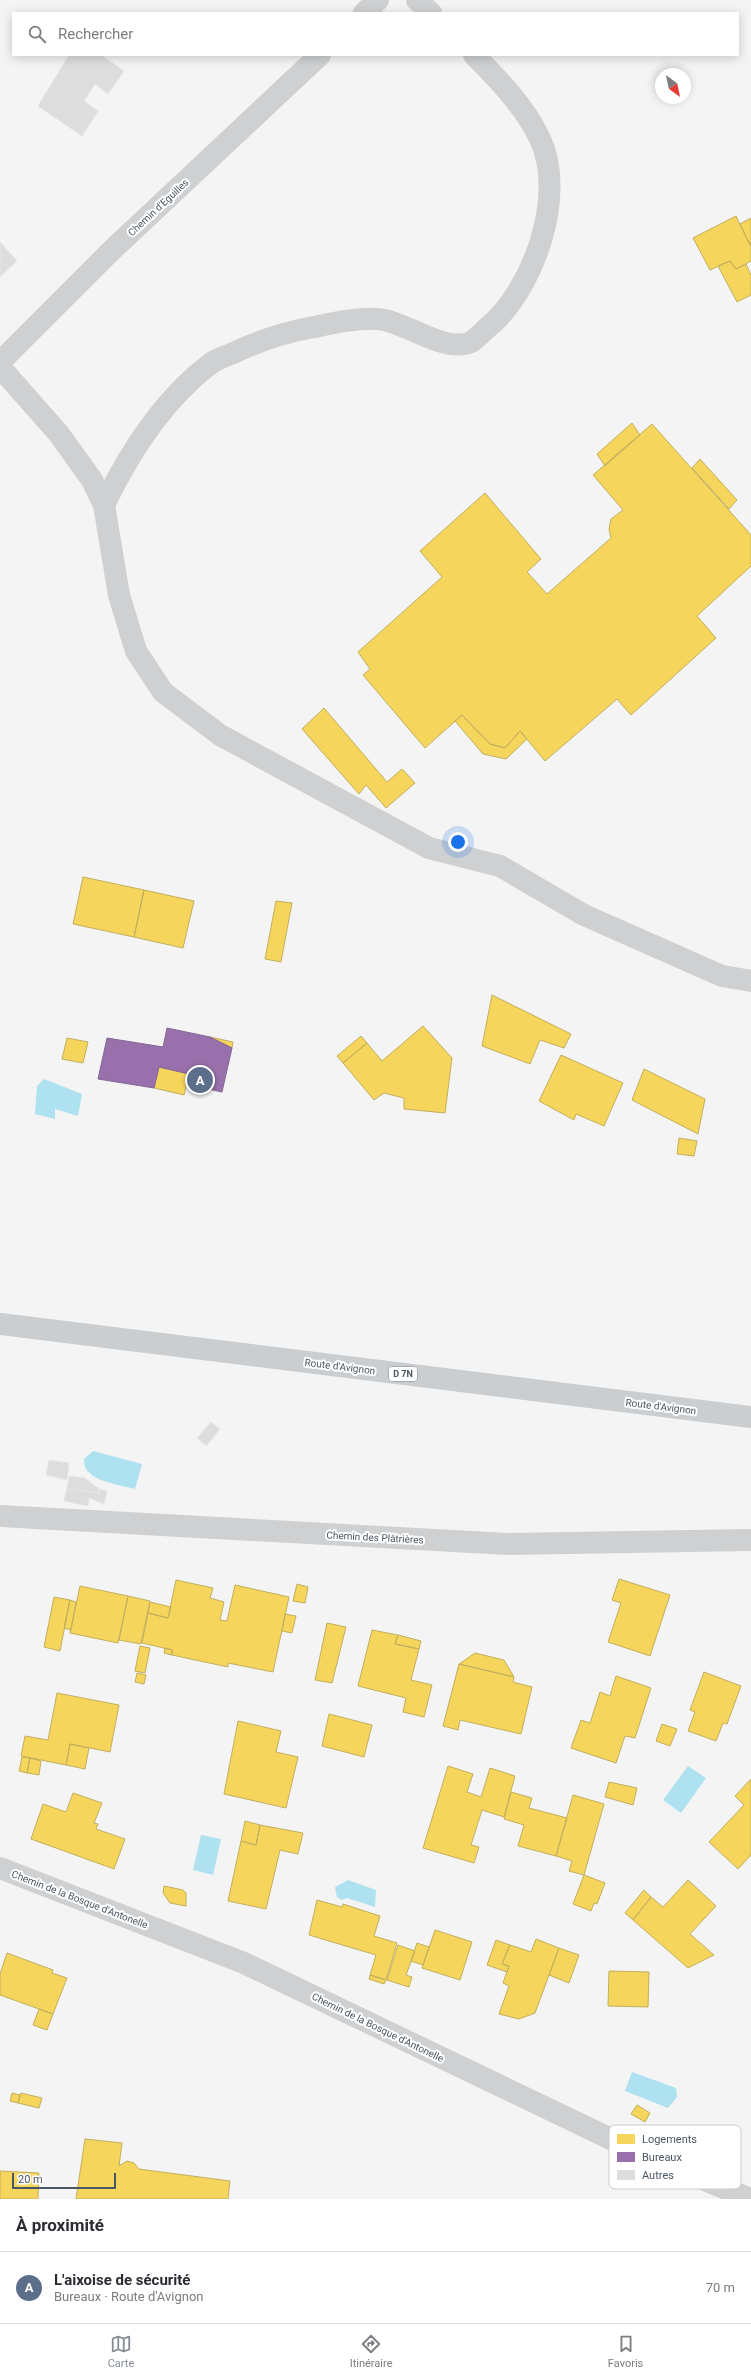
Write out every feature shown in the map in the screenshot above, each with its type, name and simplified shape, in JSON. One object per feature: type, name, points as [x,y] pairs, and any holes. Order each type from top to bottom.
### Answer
[{"type":"main road","name":"Route d'Avignon","points":[[0,1324],[751,1417]]},
{"type":"street","points":[[365,12],[378,0]]},
{"type":"street","points":[[417,0],[430,12]]},
{"type":"street","name":"Chemin d'Eguilles","points":[[0,362],[111,252],[319,56]]},
{"type":"street","points":[[104,505],[142,439],[166,406],[211,363],[257,342],[296,330],[339,322],[378,319],[452,344],[471,342],[506,311],[527,274],[548,215],[549,172],[540,139],[511,94],[475,56]]},
{"type":"street","points":[[0,367],[74,453],[92,480],[104,505],[119,595],[136,651],[163,692],[220,735],[429,848],[500,866],[584,915],[722,976],[751,981]]},
{"type":"street","name":"Chemin des Plâtrières","points":[[0,1516],[507,1544],[751,1540]]},
{"type":"street","name":"Chemin de la Bosque d'Antonelle","points":[[0,1868],[244,1963],[609,2137]]},
{"type":"street","name":"Chemin de la Bosque d'Antonelle","points":[[727,2189],[750,2199]]},
{"type":"water","points":[[44,1079],[82,1094],[78,1116],[55,1109],[55,1119],[35,1114],[37,1086]]},
{"type":"water","points":[[93,1451],[142,1464],[135,1489],[102,1480],[89,1472],[85,1466],[84,1459]]},
{"type":"water","points":[[688,1766],[706,1778],[681,1813],[663,1800]]},
{"type":"water","points":[[201,1835],[221,1839],[213,1875],[193,1870]]},
{"type":"water","points":[[348,1880],[376,1890],[375,1907],[347,1898],[342,1900],[337,1897],[335,1887]]},
{"type":"water","points":[[632,2072],[676,2088],[677,2097],[668,2108],[625,2091]]},
{"type":"building: Logements","points":[[736,216],[751,247],[751,261],[736,269],[730,261],[710,270],[693,238]]},
{"type":"building: Logements","points":[[751,218],[751,245],[750,245],[740,224]]},
{"type":"building: Logements","points":[[730,261],[736,269],[746,264],[751,275],[751,295],[737,302],[718,266]]},
{"type":"building: Logements","points":[[632,423],[640,435],[605,466],[597,454]]},
{"type":"building: Logements","points":[[652,424],[751,535],[751,566],[697,616],[716,638],[631,715],[617,699],[545,761],[520,731],[505,748],[490,744],[462,715],[425,748],[363,675],[370,669],[358,652],[442,577],[420,551],[485,493],[541,559],[527,572],[547,594],[611,538],[609,529],[611,519],[623,510],[593,475]]},
{"type":"building: Logements","points":[[700,459],[737,500],[729,509],[692,468]]},
{"type":"building: Logements","points":[[324,708],[387,782],[402,769],[415,783],[386,808],[366,785],[359,794],[302,729]]},
{"type":"building: Logements","points":[[462,715],[490,744],[505,748],[520,731],[527,739],[506,759],[483,754],[455,721]]},
{"type":"building: Logements","points":[[83,877],[144,890],[134,937],[73,924]]},
{"type":"building: Logements","points":[[144,890],[194,901],[183,948],[134,937]]},
{"type":"building: Logements","points":[[276,901],[292,903],[281,962],[265,959]]},
{"type":"building: Logements","points":[[492,995],[571,1034],[564,1048],[540,1040],[530,1064],[482,1046]]},
{"type":"building: Logements","points":[[423,1026],[452,1058],[445,1113],[404,1109],[404,1098],[384,1093],[374,1100],[343,1063],[367,1043],[382,1061]]},
{"type":"building: Logements","points":[[361,1036],[367,1043],[343,1063],[337,1056]]},
{"type":"building: Logements","points":[[210,1037],[233,1042],[232,1048]]},
{"type":"building: Logements","points":[[67,1038],[88,1042],[83,1063],[62,1059]]},
{"type":"building: Logements","points":[[561,1055],[623,1083],[604,1126],[576,1114],[574,1120],[539,1101]]},
{"type":"building: Logements","points":[[159,1067],[189,1074],[184,1095],[154,1088]]},
{"type":"building: Logements","points":[[644,1069],[705,1099],[698,1134],[632,1100]]},
{"type":"building: Logements","points":[[679,1138],[697,1141],[694,1156],[677,1154]]},
{"type":"building: Logements","points":[[619,1579],[670,1595],[650,1656],[608,1642],[621,1603],[612,1600]]},
{"type":"building: Logements","points":[[176,1580],[213,1588],[210,1598],[224,1602],[220,1620],[227,1621],[235,1585],[289,1597],[273,1672],[228,1663],[228,1667],[172,1655],[172,1650],[142,1643],[148,1613],[168,1618]]},
{"type":"building: Logements","points":[[297,1584],[308,1587],[305,1603],[293,1601]]},
{"type":"building: Logements","points":[[80,1586],[128,1596],[118,1643],[70,1633]]},
{"type":"building: Logements","points":[[128,1596],[150,1601],[141,1644],[119,1640]]},
{"type":"building: Logements","points":[[54,1597],[70,1600],[60,1651],[44,1647]]},
{"type":"building: Logements","points":[[70,1600],[76,1602],[71,1630],[64,1628]]},
{"type":"building: Logements","points":[[150,1602],[171,1607],[168,1618],[148,1613]]},
{"type":"building: Logements","points":[[285,1614],[296,1616],[292,1633],[282,1631]]},
{"type":"building: Logements","points":[[327,1623],[346,1627],[332,1683],[315,1680]]},
{"type":"building: Logements","points":[[372,1630],[398,1635],[395,1644],[419,1649],[411,1680],[432,1685],[424,1717],[403,1712],[406,1698],[358,1686]]},
{"type":"building: Logements","points":[[398,1635],[421,1641],[419,1649],[395,1644]]},
{"type":"building: Logements","points":[[140,1646],[150,1648],[145,1673],[135,1671]]},
{"type":"building: Logements","points":[[165,1648],[172,1650],[172,1655],[164,1653]]},
{"type":"building: Logements","points":[[475,1653],[504,1660],[514,1677],[459,1664]]},
{"type":"building: Logements","points":[[459,1664],[514,1677],[513,1682],[532,1687],[521,1734],[460,1720],[458,1730],[443,1726]]},
{"type":"building: Logements","points":[[704,1672],[741,1686],[727,1724],[723,1723],[716,1741],[688,1731],[695,1712],[690,1710]]},
{"type":"building: Logements","points":[[137,1673],[146,1675],[144,1684],[135,1682]]},
{"type":"building: Logements","points":[[616,1676],[651,1688],[635,1738],[625,1736],[616,1763],[571,1748],[581,1720],[590,1723],[600,1692],[610,1696]]},
{"type":"building: Logements","points":[[57,1693],[119,1705],[110,1752],[70,1744],[66,1765],[21,1756],[25,1736],[48,1740]]},
{"type":"building: Logements","points":[[329,1714],[372,1725],[364,1757],[322,1746]]},
{"type":"building: Logements","points":[[238,1721],[281,1731],[276,1752],[298,1757],[286,1808],[224,1794]]},
{"type":"building: Logements","points":[[662,1724],[677,1729],[670,1746],[656,1741]]},
{"type":"building: Logements","points":[[70,1744],[89,1748],[85,1769],[66,1765]]},
{"type":"building: Logements","points":[[22,1757],[30,1758],[27,1773],[19,1771]]},
{"type":"building: Logements","points":[[30,1758],[41,1761],[39,1775],[27,1773]]},
{"type":"building: Logements","points":[[448,1766],[473,1774],[467,1792],[481,1797],[490,1768],[515,1776],[504,1817],[482,1810],[471,1845],[479,1847],[474,1863],[423,1848]]},
{"type":"building: Logements","points":[[751,1779],[751,1855],[738,1869],[709,1842],[744,1805],[735,1796]]},
{"type":"building: Logements","points":[[609,1782],[637,1788],[633,1805],[605,1797]]},
{"type":"building: Logements","points":[[511,1792],[532,1798],[529,1808],[567,1818],[556,1856],[518,1846],[524,1825],[504,1819]]},
{"type":"building: Logements","points":[[73,1793],[102,1803],[94,1823],[98,1824],[96,1829],[125,1839],[114,1869],[31,1839],[43,1804],[66,1812]]},
{"type":"building: Logements","points":[[573,1795],[604,1804],[584,1875],[569,1871],[572,1861],[556,1856]]},
{"type":"building: Logements","points":[[245,1821],[260,1825],[256,1845],[241,1841]]},
{"type":"building: Logements","points":[[260,1825],[303,1833],[298,1854],[280,1850],[266,1909],[228,1901],[241,1841],[256,1845]]},
{"type":"building: Logements","points":[[584,1875],[605,1883],[597,1904],[594,1903],[591,1911],[573,1904]]},
{"type":"building: Logements","points":[[688,1880],[716,1906],[690,1934],[714,1955],[688,1968],[633,1920],[651,1897],[663,1907]]},
{"type":"building: Logements","points":[[164,1886],[183,1890],[186,1893],[186,1906],[170,1903],[163,1893]]},
{"type":"building: Logements","points":[[644,1890],[651,1897],[633,1920],[625,1913]]},
{"type":"building: Logements","points":[[317,1900],[342,1907],[343,1904],[380,1916],[374,1936],[397,1943],[386,1980],[370,1975],[376,1955],[309,1935]]},
{"type":"building: Logements","points":[[435,1930],[472,1942],[460,1980],[422,1968]]},
{"type":"building: Logements","points":[[536,1939],[559,1948],[535,2013],[519,2019],[499,2014],[509,1986],[503,1983],[509,1966],[502,1964],[510,1945],[531,1952]]},
{"type":"building: Logements","points":[[496,1940],[510,1945],[502,1964],[509,1966],[507,1972],[487,1965]]},
{"type":"building: Logements","points":[[417,1943],[429,1947],[423,1965],[411,1961]]},
{"type":"building: Logements","points":[[398,1945],[415,1951],[406,1975],[412,1977],[409,1987],[387,1980]]},
{"type":"building: Logements","points":[[559,1948],[579,1955],[569,1983],[549,1975]]},
{"type":"building: Logements","points":[[7,1953],[53,1970],[52,1973],[67,1978],[53,2014],[0,1995],[0,1974]]},
{"type":"building: Logements","points":[[609,1971],[649,1972],[648,2007],[608,2006]]},
{"type":"building: Logements","points":[[370,1975],[386,1980],[384,1984],[369,1979]]},
{"type":"building: Logements","points":[[39,2009],[53,2014],[47,2030],[33,2025]]},
{"type":"building: Logements","points":[[12,2093],[20,2095],[18,2103],[10,2101]]},
{"type":"building: Logements","points":[[21,2093],[42,2098],[39,2108],[18,2103]]},
{"type":"building: Logements","points":[[637,2105],[650,2113],[645,2122],[631,2114]]},
{"type":"building: Logements","points":[[85,2139],[122,2143],[119,2166],[127,2161],[134,2163],[139,2169],[230,2181],[228,2199],[76,2199]]},
{"type":"building: Logements","points":[[0,2171],[39,2173],[38,2199],[0,2199]]},
{"type":"building: Bureaux","points":[[167,1028],[210,1037],[232,1048],[222,1092],[186,1084],[189,1074],[159,1067],[154,1088],[98,1079],[107,1038],[163,1047]]},
{"type":"building: Autres","points":[[68,56],[102,56],[124,71],[108,94],[95,84],[84,101],[98,111],[82,136],[38,106]]},
{"type":"building: Autres","points":[[0,242],[17,261],[0,277]]},
{"type":"building: Autres","points":[[211,1422],[220,1429],[206,1446],[197,1438]]},
{"type":"building: Autres","points":[[49,1460],[69,1463],[67,1480],[46,1475]]},
{"type":"building: Autres","points":[[69,1476],[85,1478],[99,1489],[99,1493],[67,1488]]},
{"type":"building: Autres","points":[[67,1488],[99,1493],[99,1489],[107,1491],[104,1504],[89,1498],[88,1506],[64,1501]]},
{"type":"place","name":"L'aixoise de sécurité","points":[[200,1080]]}]
